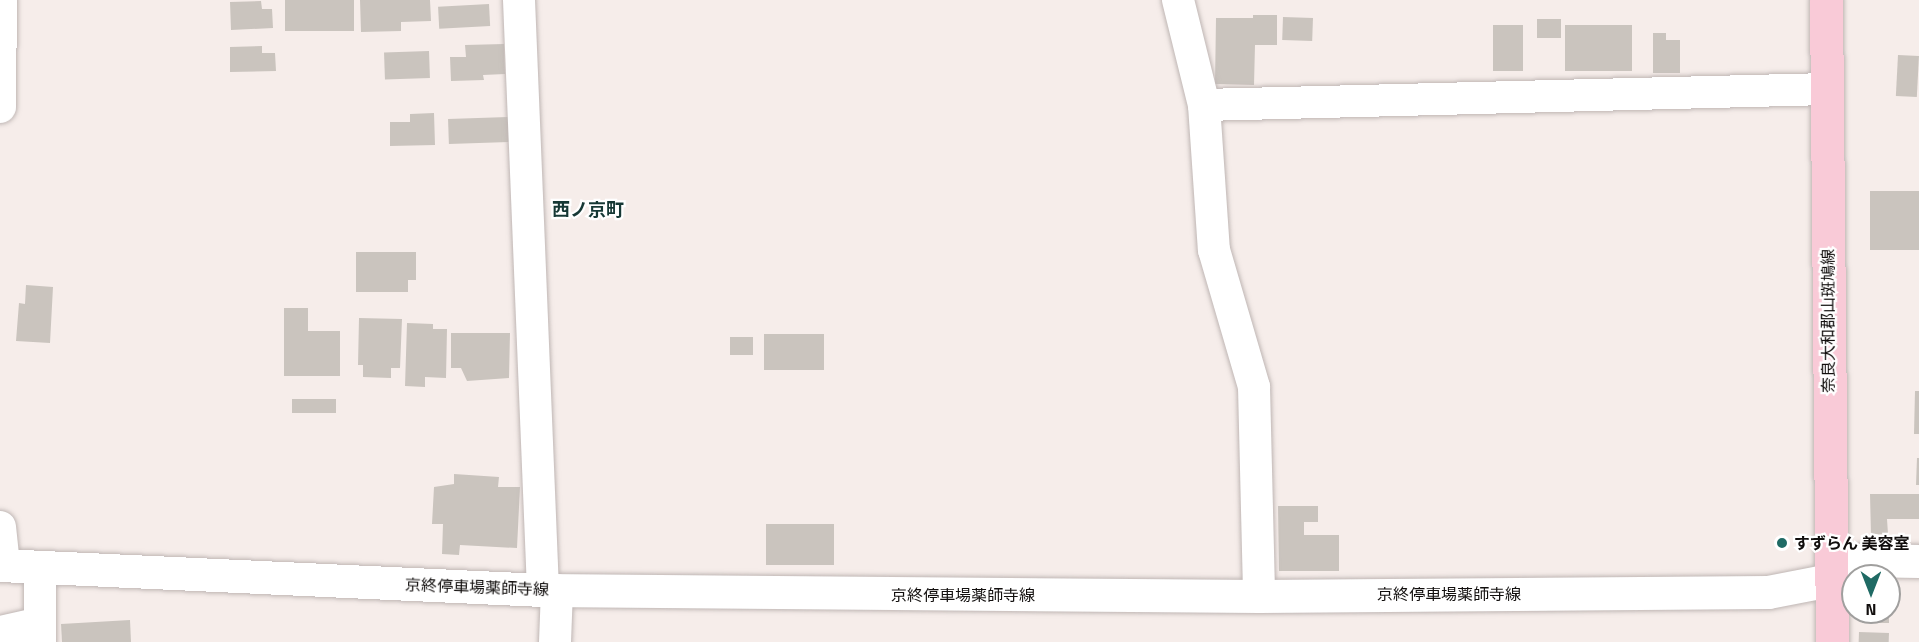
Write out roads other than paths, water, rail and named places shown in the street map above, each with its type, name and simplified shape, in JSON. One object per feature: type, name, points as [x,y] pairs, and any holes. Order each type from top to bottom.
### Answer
[{"type":"main road","name":"奈良大和郡山斑鳩線","points":[[1826,0],[1832,642]]},
{"type":"main road","name":"京終停車場薬師寺線","points":[[2,566],[550,590],[1259,596],[1768,591],[1830,580],[1860,560],[1919,561]]},
{"type":"street","points":[[1,0],[1,91]]},
{"type":"street","points":[[519,0],[550,590],[555,642]]},
{"type":"street","points":[[1178,0],[1204,105],[1214,250],[1254,387],[1259,596]]},
{"type":"street","points":[[1204,105],[1827,89]]},
{"type":"street","points":[[0,528],[2,566]]},
{"type":"street","points":[[0,632],[40,633],[40,567]]},
{"type":"place","name":"すずらん 美容室","points":[[1782,543]]},
{"type":"district","name":"西ノ京町","points":[[588,210]]}]
